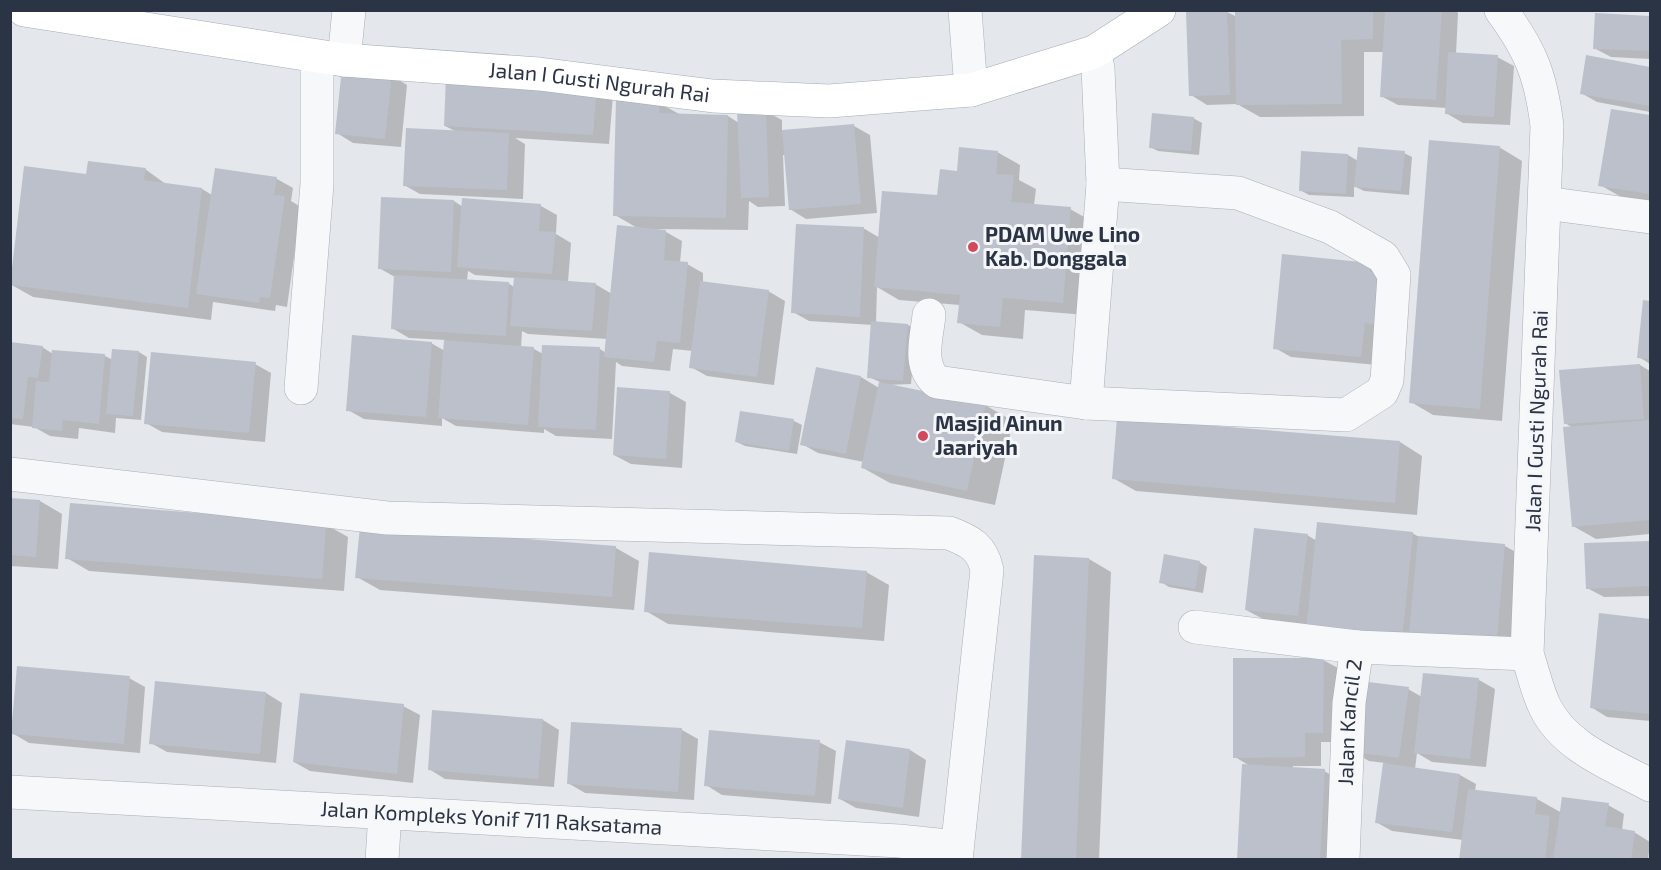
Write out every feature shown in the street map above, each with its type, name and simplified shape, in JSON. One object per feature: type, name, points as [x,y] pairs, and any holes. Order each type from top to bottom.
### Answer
[{"type":"main road","name":"Jalan I Gusti Ngurah Rai","points":[[24,10],[331,59],[539,74],[712,96],[829,101],[971,90],[1094,52],[1159,10]]},
{"type":"street","points":[[301,388],[317,184],[331,59],[349,10]]},
{"type":"street","points":[[965,10],[971,90]]},
{"type":"street","name":"Jalan I Gusti Ngurah Rai","points":[[1501,10],[1525,42],[1542,88],[1547,126],[1527,654],[1545,707],[1561,731],[1591,754],[1650,785]]},
{"type":"street","points":[[1086,403],[1103,184],[1098,68],[1094,52]]},
{"type":"street","points":[[929,315],[924,364],[929,375],[937,382],[1086,403],[1346,415],[1382,392],[1387,380],[1394,275],[1383,257],[1330,227],[1238,193],[1103,184]]},
{"type":"street","points":[[1545,203],[1650,217]]},
{"type":"street","points":[[10,474],[387,518],[949,533],[971,542],[980,550],[987,570],[956,853]]},
{"type":"street","points":[[1195,627],[1357,647]]},
{"type":"street","name":"Jalan Kancil 2","points":[[1343,860],[1349,703],[1357,647],[1527,654]]},
{"type":"street","name":"Jalan Kompleks Yonif 711 Raksatama","points":[[10,792],[887,840],[956,853]]},
{"type":"street","points":[[382,860],[385,813]]},
{"type":"building","points":[[1227,10],[1230,95],[1189,96],[1186,12]]},
{"type":"building","points":[[1235,10],[1373,10],[1373,39],[1341,40],[1342,104],[1236,105]]},
{"type":"building","points":[[1385,10],[1442,10],[1436,100],[1380,97]]},
{"type":"building","points":[[1595,13],[1650,16],[1650,51],[1593,49]]},
{"type":"building","points":[[1448,52],[1498,55],[1494,117],[1445,114]]},
{"type":"building","points":[[1586,55],[1650,67],[1650,106],[1580,94]]},
{"type":"building","points":[[342,68],[392,74],[385,139],[335,134]]},
{"type":"building","points":[[446,76],[597,84],[593,135],[444,126]]},
{"type":"building","points":[[616,100],[660,101],[659,113],[728,115],[726,218],[613,216]]},
{"type":"building","points":[[766,109],[769,197],[741,198],[737,110]]},
{"type":"building","points":[[1611,109],[1650,115],[1650,194],[1598,186]]},
{"type":"building","points":[[1152,113],[1194,117],[1191,151],[1149,148]]},
{"type":"building","points":[[854,124],[861,204],[789,210],[782,130]]},
{"type":"building","points":[[406,128],[509,133],[507,190],[403,186]]},
{"type":"building","points":[[1429,140],[1500,146],[1480,409],[1409,403]]},
{"type":"building","name":"PDAM Uwe Lino Kab. Donggala","points":[[959,147],[998,151],[996,174],[1014,175],[1011,202],[1071,207],[1063,303],[1003,298],[1000,327],[957,323],[960,295],[874,287],[882,191],[937,195],[940,169],[957,171]]},
{"type":"building","points":[[1358,147],[1405,151],[1401,191],[1354,187]]},
{"type":"building","points":[[1301,151],[1348,154],[1346,194],[1299,191]]},
{"type":"building","points":[[88,161],[146,168],[144,180],[202,188],[188,308],[10,285],[24,166],[86,174]]},
{"type":"building","points":[[215,168],[277,177],[274,195],[285,196],[270,298],[260,297],[259,303],[196,294]]},
{"type":"building","points":[[381,197],[454,200],[451,272],[378,269]]},
{"type":"building","points":[[462,198],[541,204],[539,231],[556,232],[552,274],[457,267]]},
{"type":"building","points":[[796,224],[864,227],[860,317],[791,313]]},
{"type":"building","points":[[617,225],[666,230],[664,260],[688,262],[680,343],[657,341],[654,362],[604,357]]},
{"type":"building","points":[[1282,254],[1371,263],[1370,272],[1384,273],[1380,325],[1365,323],[1361,357],[1273,349]]},
{"type":"building","points":[[394,275],[509,282],[506,336],[391,329]]},
{"type":"building","points":[[514,277],[596,283],[592,331],[510,326]]},
{"type":"building","points":[[700,281],[769,290],[757,377],[689,368]]},
{"type":"building","points":[[1643,300],[1650,301],[1650,359],[1637,358]]},
{"type":"building","points":[[871,321],[908,324],[903,381],[867,378]]},
{"type":"building","points":[[352,335],[432,342],[426,417],[346,411]]},
{"type":"building","points":[[444,340],[534,347],[528,425],[438,418]]},
{"type":"building","points":[[10,342],[43,346],[38,378],[28,377],[23,419],[10,418]]},
{"type":"building","points":[[542,345],[600,347],[596,430],[538,427]]},
{"type":"building","points":[[112,349],[139,351],[133,416],[106,414]]},
{"type":"building","points":[[52,350],[105,354],[99,424],[63,420],[62,431],[32,428],[36,381],[49,382]]},
{"type":"building","points":[[151,352],[256,362],[249,433],[144,424]]},
{"type":"building","points":[[1640,364],[1644,419],[1564,424],[1559,370]]},
{"type":"building","points":[[816,367],[861,376],[846,454],[800,445]]},
{"type":"building","name":"Masjid Ainun Jaariyah","points":[[879,382],[986,404],[967,491],[861,468]]},
{"type":"building","points":[[617,387],[670,391],[666,459],[613,455]]},
{"type":"building","points":[[740,411],[794,419],[789,451],[735,442]]},
{"type":"building","points":[[1117,418],[1400,441],[1395,503],[1112,479]]},
{"type":"building","points":[[1650,420],[1650,520],[1572,527],[1563,427]]},
{"type":"building","points":[[10,498],[40,500],[36,557],[10,555]]},
{"type":"building","points":[[70,503],[326,523],[322,579],[65,559]]},
{"type":"building","points":[[1317,522],[1413,532],[1402,641],[1306,631]]},
{"type":"building","points":[[360,526],[616,546],[612,597],[355,578]]},
{"type":"building","points":[[1254,528],[1308,534],[1298,616],[1245,610]]},
{"type":"building","points":[[1418,536],[1505,544],[1497,640],[1409,633]]},
{"type":"building","points":[[1650,541],[1650,586],[1586,589],[1584,543]]},
{"type":"building","points":[[649,552],[867,571],[862,628],[644,612]]},
{"type":"building","points":[[1164,554],[1200,561],[1195,589],[1159,583]]},
{"type":"building","points":[[1034,555],[1089,558],[1076,860],[1021,860]]},
{"type":"building","points":[[1599,613],[1650,619],[1650,714],[1590,708]]},
{"type":"building","points":[[1233,658],[1324,658],[1323,733],[1305,733],[1305,757],[1233,758]]},
{"type":"building","points":[[17,666],[130,676],[124,744],[11,734]]},
{"type":"building","points":[[1423,673],[1479,678],[1470,759],[1414,753]]},
{"type":"building","points":[[155,681],[266,692],[260,754],[149,744]]},
{"type":"building","points":[[1360,681],[1409,687],[1399,758],[1352,752]]},
{"type":"building","points":[[300,693],[404,704],[397,774],[293,762]]},
{"type":"building","points":[[432,710],[543,719],[538,779],[428,770]]},
{"type":"building","points":[[571,722],[682,728],[678,792],[567,784]]},
{"type":"building","points":[[709,730],[820,740],[815,796],[704,786]]},
{"type":"building","points":[[846,740],[910,749],[903,808],[838,799]]},
{"type":"building","points":[[1383,763],[1460,774],[1452,832],[1375,823]]},
{"type":"building","points":[[1242,764],[1325,769],[1320,860],[1237,860]]},
{"type":"building","points":[[1468,789],[1537,797],[1535,814],[1550,816],[1545,860],[1459,860]]},
{"type":"building","points":[[1562,797],[1609,803],[1605,826],[1635,831],[1631,860],[1553,860]]},
{"type":"place","name":"PDAM Uwe Lino Kab. Donggala","points":[[973,247]]},
{"type":"place","name":"Masjid Ainun Jaariyah","points":[[923,436]]}]
